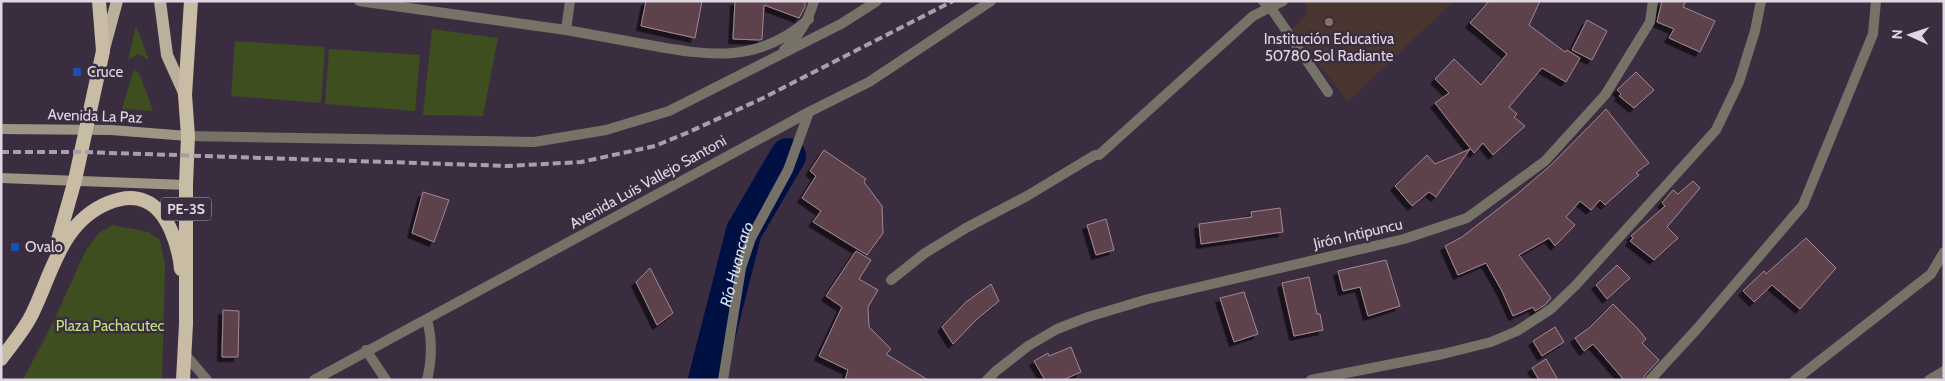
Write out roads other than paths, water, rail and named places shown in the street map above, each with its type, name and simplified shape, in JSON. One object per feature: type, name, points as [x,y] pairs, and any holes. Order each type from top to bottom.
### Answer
[{"type":"highway","points":[[1,359],[33,314],[48,274],[75,180],[103,51],[99,1]]},
{"type":"highway","points":[[185,94],[191,1]]},
{"type":"highway","name":"PE-3S","points":[[183,380],[186,324],[188,136],[185,94]]},
{"type":"highway","points":[[48,274],[66,239],[87,214],[98,207],[118,199],[133,198],[143,200],[157,208],[163,215],[172,234],[180,262],[186,324]]},
{"type":"main road","points":[[103,51],[117,1]]},
{"type":"main road","name":"PE-3S","points":[[160,1],[167,55],[185,94]]},
{"type":"main road","name":"Avenida La Paz","points":[[1,129],[111,130],[188,136]]},
{"type":"main road","points":[[1,178],[186,185]]},
{"type":"street","points":[[359,1],[566,30],[708,54],[739,53],[770,43],[791,34],[809,19]]},
{"type":"street","points":[[566,30],[570,1]]},
{"type":"street","points":[[776,58],[798,36],[809,19],[814,1]]},
{"type":"street","points":[[188,136],[534,142],[606,130],[668,111],[841,24],[877,1]]},
{"type":"street","name":"Avenida Luis Vallejo Santoni","points":[[314,380],[366,350],[427,320],[809,112],[869,82],[990,1]]},
{"type":"street","points":[[891,280],[925,253],[966,228],[1027,196],[1095,155],[1099,155],[1253,16],[1267,5],[1282,1]]},
{"type":"street","name":"Jirón Intipuncu","points":[[987,380],[1028,346],[1057,329],[1088,317],[1148,299],[1404,239],[1467,218],[1545,160],[1605,95],[1650,22],[1653,1]]},
{"type":"street","points":[[1311,380],[1443,354],[1491,342],[1517,331],[1551,309],[1576,285],[1716,130],[1739,82],[1755,31],[1760,1]]},
{"type":"street","points":[[1650,380],[1696,330],[1803,205],[1874,34],[1876,1]]},
{"type":"street","points":[[1267,5],[1328,92]]},
{"type":"street","points":[[723,380],[741,268],[751,238],[788,170],[809,112]]},
{"type":"street","points":[[1795,380],[1931,274],[1944,252]]},
{"type":"street","points":[[427,320],[432,334],[432,350],[427,380]]},
{"type":"street","points":[[366,350],[386,380]]},
{"type":"street","points":[[184,353],[207,380]]},
{"type":"street","points":[[1929,380],[1944,371]]},
{"type":"waterway","name":"Río Huancaro","points":[[706,380],[744,231],[788,156]]},
{"type":"railway","points":[[1,152],[82,152],[508,166],[581,162],[655,146],[689,132],[761,99],[953,1]]},
{"type":"place","name":"Institución Educativa 50780 Sol Radiante","points":[[1329,22]]},
{"type":"place","name":"Cruce","points":[[77,72]]},
{"type":"place","name":"Ovalo","points":[[15,247]]},
{"type":"park label","name":"Plaza Pachacutec","points":[[110,326]]}]
